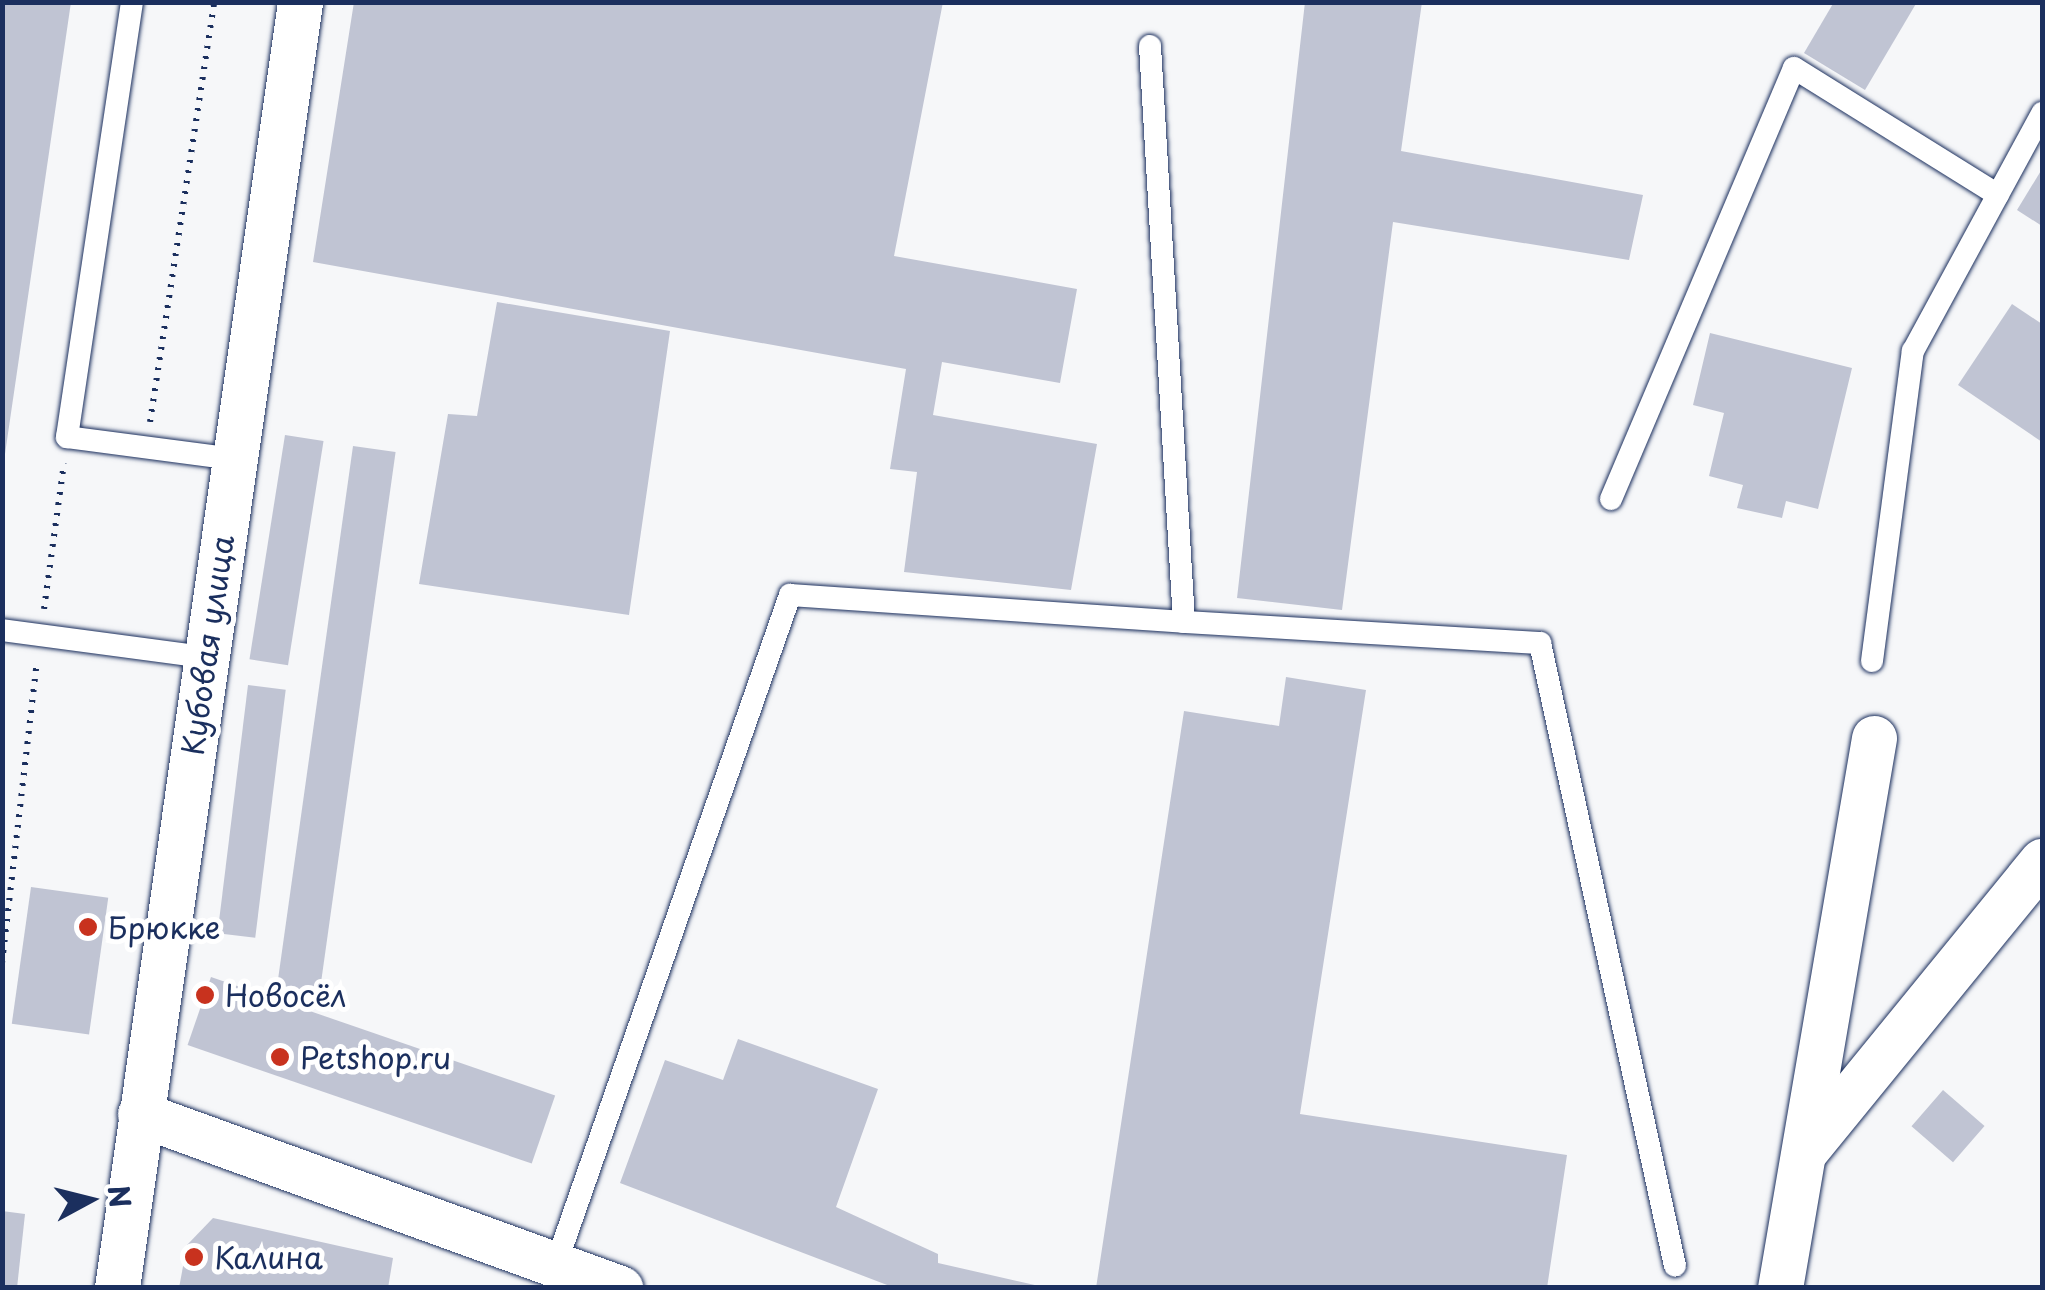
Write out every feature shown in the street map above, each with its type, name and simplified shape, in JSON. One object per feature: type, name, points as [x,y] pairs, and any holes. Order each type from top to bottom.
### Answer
[{"type":"street","name":"Кубовая улица","points":[[117,1288],[300,2]]},
{"type":"street","points":[[1780,1288],[1874,738]]},
{"type":"street","points":[[1806,1150],[2042,861]]},
{"type":"street","points":[[140,1114],[620,1288]]},
{"type":"lane","points":[[132,2],[67,437],[233,459]]},
{"type":"lane","points":[[1150,46],[1184,622]]},
{"type":"lane","points":[[1611,498],[1794,68],[1998,196]]},
{"type":"lane","points":[[1872,661],[1913,351],[2042,112]]},
{"type":"lane","points":[[556,1264],[790,594],[1540,643],[1676,1266]]},
{"type":"lane","points":[[2,630],[205,657]]},
{"type":"path","points":[[146,448],[214,2]]},
{"type":"path","points":[[2,962],[67,437]]},
{"type":"building","points":[[2,2],[71,2],[5,454],[2,454]]},
{"type":"building","points":[[354,2],[943,2],[894,256],[1077,289],[1060,383],[942,362],[933,415],[1097,444],[1071,590],[904,572],[917,472],[890,469],[906,369],[313,262]]},
{"type":"building","points":[[1305,2],[1422,2],[1401,151],[1643,195],[1629,260],[1393,222],[1342,610],[1237,598]]},
{"type":"building","points":[[1834,2],[1917,2],[1865,90],[1804,53]]},
{"type":"building","points":[[2042,169],[2042,226],[2017,210]]},
{"type":"building","points":[[497,302],[670,331],[629,615],[419,584],[448,414],[477,416]]},
{"type":"building","points":[[2012,304],[2042,324],[2042,442],[1958,385]]},
{"type":"building","points":[[1710,333],[1852,368],[1818,509],[1786,501],[1782,518],[1737,508],[1743,485],[1709,476],[1724,413],[1693,405]]},
{"type":"building","points":[[285,435],[324,441],[288,665],[249,659]]},
{"type":"building","points":[[353,446],[396,452],[319,1000],[276,994]]},
{"type":"building","points":[[1286,677],[1366,690],[1300,1114],[1567,1155],[1547,1288],[1096,1288],[1184,711],[1279,726]]},
{"type":"building","points":[[248,685],[286,690],[255,938],[218,933]]},
{"type":"building","points":[[31,887],[108,898],[89,1035],[12,1024]]},
{"type":"building","points":[[211,977],[555,1096],[532,1164],[188,1045]]},
{"type":"building","points":[[738,1039],[878,1089],[836,1207],[938,1254],[938,1263],[1048,1288],[895,1288],[620,1183],[665,1060],[723,1080]]},
{"type":"building","points":[[1943,1090],[1985,1126],[1953,1162],[1912,1126]]},
{"type":"building","points":[[2,1211],[25,1214],[17,1288],[2,1288]]},
{"type":"building","points":[[213,1218],[393,1258],[388,1288],[179,1288],[187,1245]]},
{"type":"place","name":"Брюкке","points":[[88,927]]},
{"type":"place","name":"Новосёл","points":[[205,995]]},
{"type":"place","name":"Petshop.ru","points":[[280,1057]]},
{"type":"place","name":"Калина","points":[[194,1257]]}]
